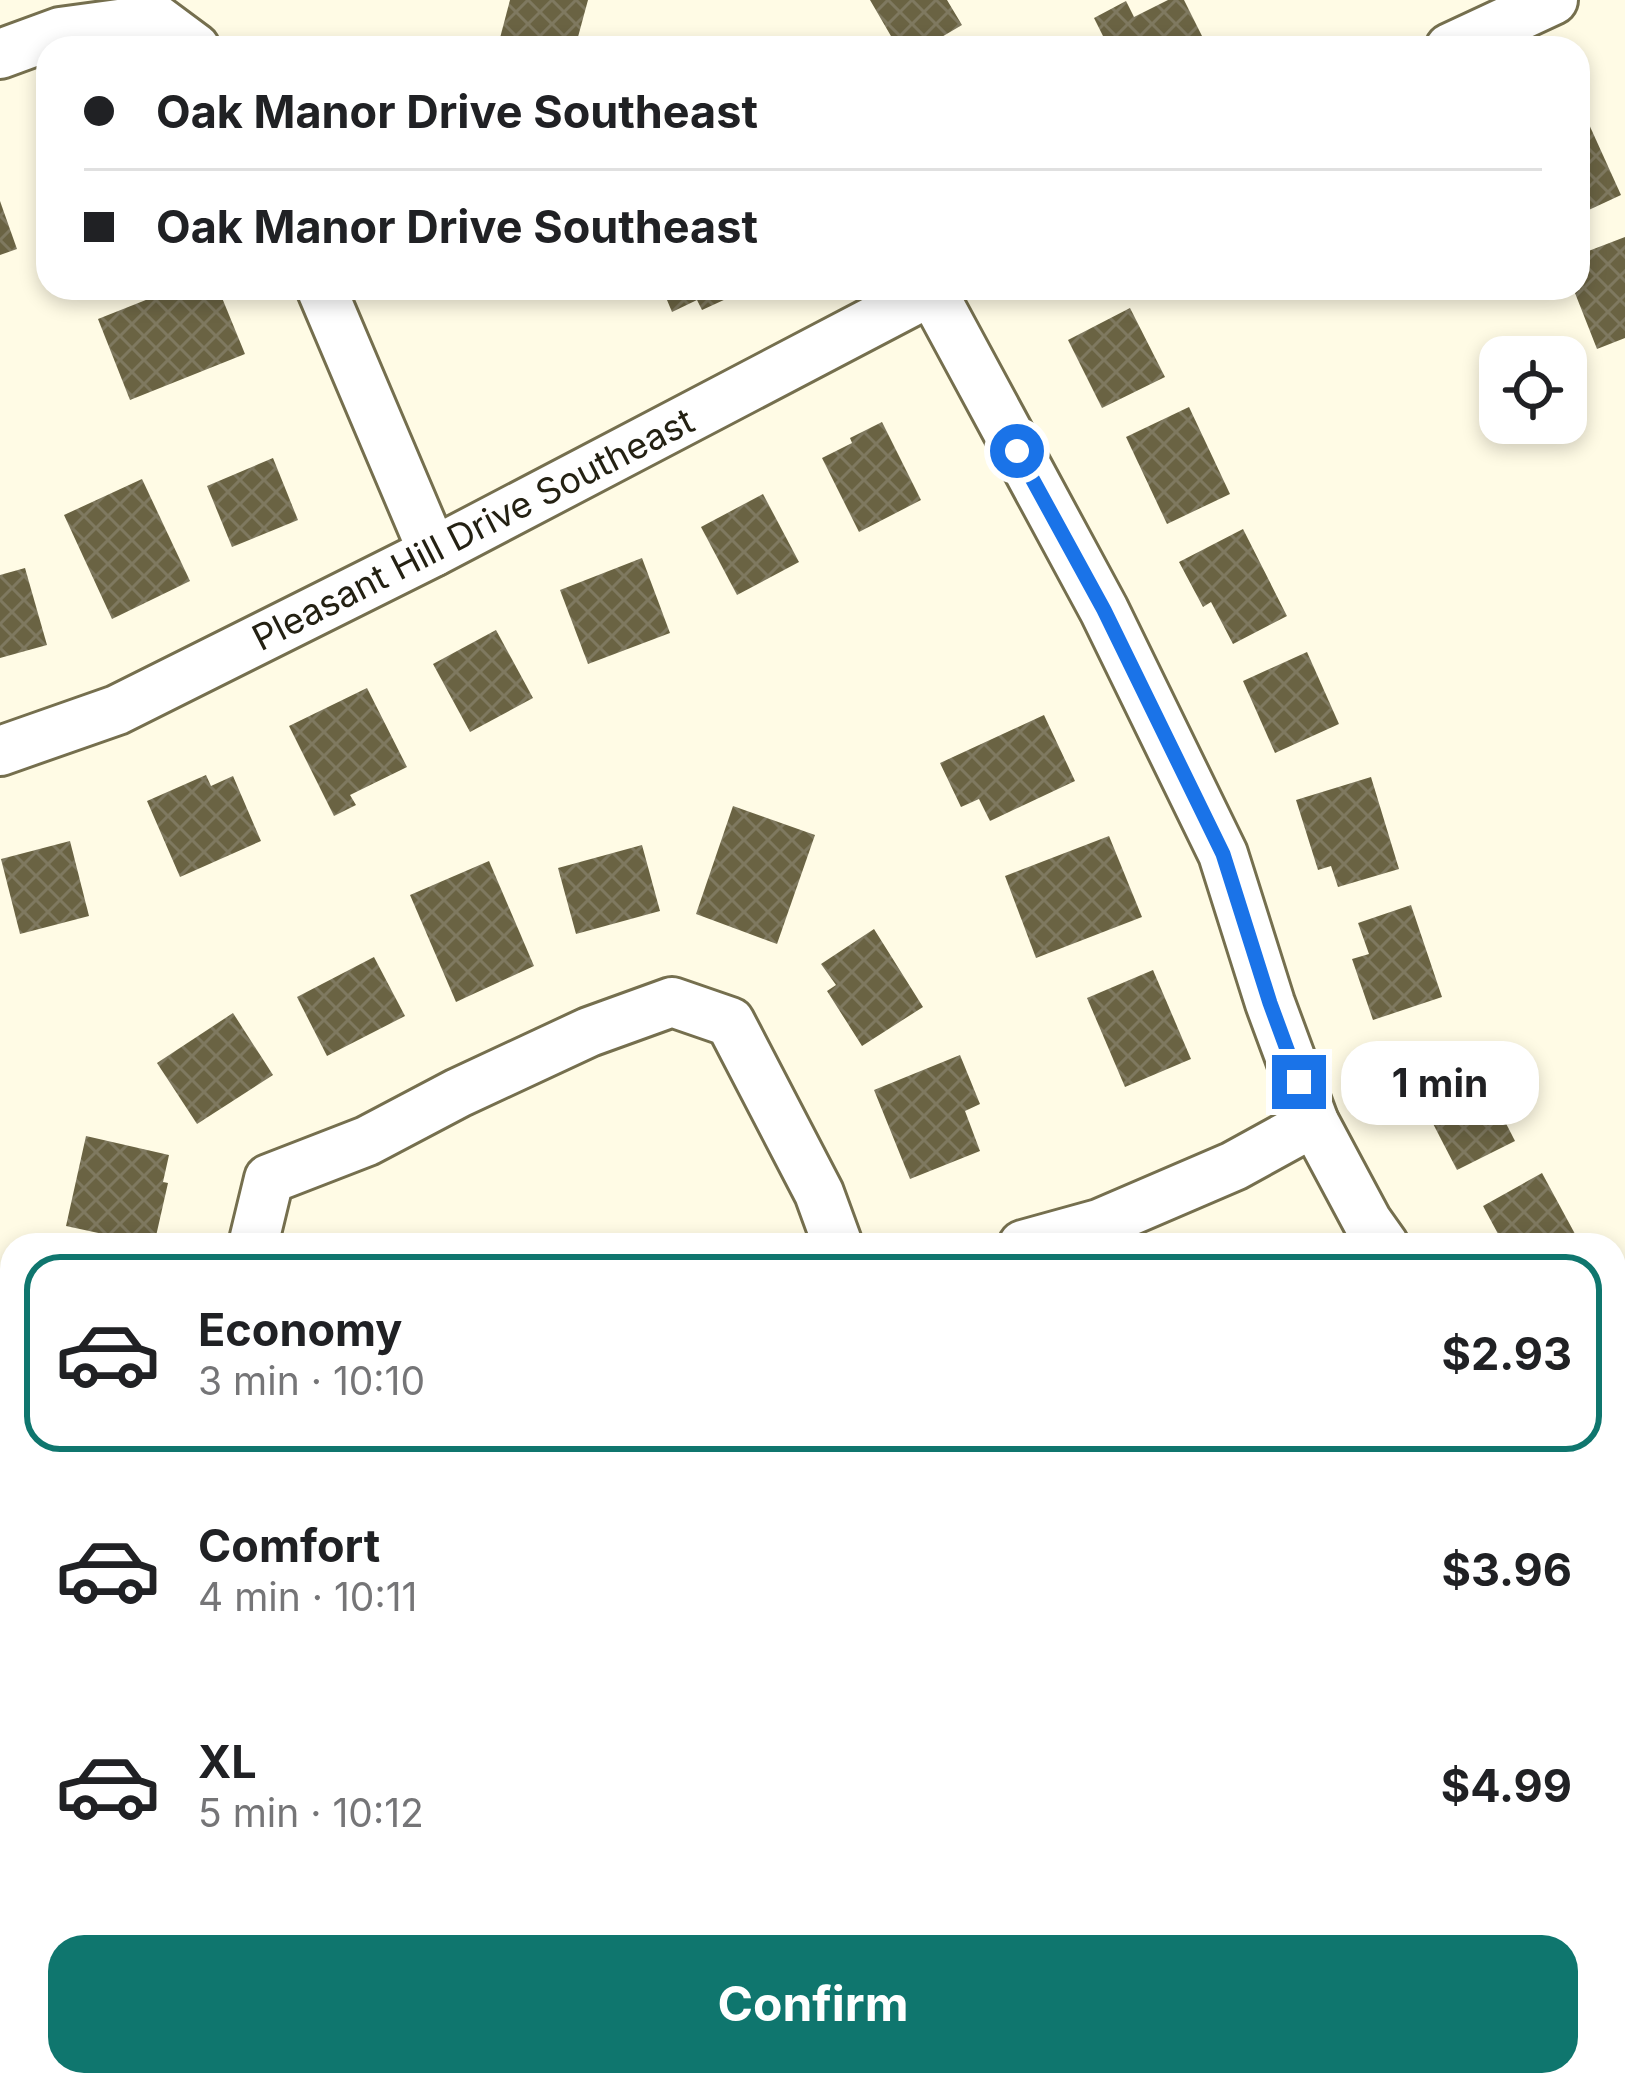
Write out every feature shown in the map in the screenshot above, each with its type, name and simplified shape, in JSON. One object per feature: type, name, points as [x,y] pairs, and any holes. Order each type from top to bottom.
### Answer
[{"type":"street","points":[[1476,36],[1553,0]]},
{"type":"street","points":[[49,36],[156,19],[179,36]]},
{"type":"street","points":[[0,54],[36,41]]},
{"type":"street","points":[[326,300],[434,552]]},
{"type":"street","name":"Pleasant Hill Drive Southeast","points":[[0,751],[117,710],[434,552],[912,300]]},
{"type":"street","points":[[939,300],[1104,610],[1223,854],[1313,1122],[1375,1233]]},
{"type":"street","points":[[256,1233],[269,1179],[368,1141],[589,1032],[672,1002],[730,1022],[820,1193],[834,1233]]},
{"type":"street","points":[[1062,1233],[1118,1216],[1234,1166],[1313,1122]]},
{"type":"building","points":[[510,0],[588,0],[578,36],[501,36]]},
{"type":"building","points":[[870,0],[947,0],[962,25],[943,36],[891,36]]},
{"type":"building","points":[[1168,0],[1184,0],[1202,36],[1103,36],[1094,18],[1126,1],[1134,17]]},
{"type":"building","points":[[1590,127],[1621,195],[1590,209]]},
{"type":"building","points":[[0,201],[17,249],[0,255]]},
{"type":"building","points":[[1625,237],[1625,338],[1597,349],[1578,300],[1590,300],[1590,250]]},
{"type":"building","points":[[146,300],[223,300],[245,354],[130,400],[98,319]]},
{"type":"building","points":[[667,300],[697,300],[672,312]]},
{"type":"building","points":[[697,300],[724,300],[702,310]]},
{"type":"building","points":[[1130,308],[1165,377],[1102,408],[1068,340]]},
{"type":"building","points":[[1189,407],[1230,494],[1167,524],[1126,437]]},
{"type":"building","points":[[882,422],[921,500],[859,532],[822,458]]},
{"type":"building","points":[[273,458],[298,520],[232,547],[207,486]]},
{"type":"building","points":[[142,479],[190,581],[112,619],[64,515]]},
{"type":"building","points":[[763,494],[799,562],[737,595],[701,527]]},
{"type":"building","points":[[1243,529],[1287,616],[1233,644],[1211,602],[1203,607],[1179,562]]},
{"type":"building","points":[[642,558],[670,633],[588,664],[560,590]]},
{"type":"building","points":[[25,568],[47,645],[0,658],[0,575]]},
{"type":"building","points":[[496,630],[533,698],[470,732],[433,664]]},
{"type":"building","points":[[1307,652],[1339,724],[1275,753],[1243,681]]},
{"type":"building","points":[[367,688],[407,767],[350,795],[356,805],[334,816],[289,726]]},
{"type":"building","points":[[1044,715],[1075,781],[990,821],[979,799],[961,807],[940,763]]},
{"type":"building","points":[[206,775],[211,786],[233,776],[261,841],[180,877],[147,801]]},
{"type":"building","points":[[1371,777],[1399,869],[1338,887],[1331,866],[1318,870],[1296,800]]},
{"type":"building","points":[[733,806],[815,835],[777,944],[696,914]]},
{"type":"building","points":[[1109,836],[1142,917],[1036,958],[1005,876]]},
{"type":"building","points":[[70,841],[89,916],[20,934],[1,859]]},
{"type":"building","points":[[642,845],[660,911],[576,934],[558,868]]},
{"type":"building","points":[[489,861],[534,966],[456,1002],[410,895]]},
{"type":"building","points":[[1411,905],[1442,997],[1373,1020],[1352,959],[1369,954],[1358,923]]},
{"type":"building","points":[[874,929],[923,1007],[862,1046],[827,991],[836,985],[821,964]]},
{"type":"building","points":[[374,957],[405,1016],[327,1056],[297,997]]},
{"type":"building","points":[[1153,970],[1191,1059],[1125,1087],[1087,998]]},
{"type":"building","points":[[233,1013],[273,1075],[197,1124],[157,1063]]},
{"type":"building","points":[[960,1055],[980,1104],[965,1111],[980,1151],[910,1179],[874,1090]]},
{"type":"building","points":[[1472,1057],[1515,1141],[1457,1170],[1414,1087]]},
{"type":"building","points":[[86,1136],[169,1155],[157,1233],[98,1233],[66,1226]]},
{"type":"building","points":[[1542,1173],[1574,1233],[1498,1233],[1483,1206]]},
{"type":"route","points":[[1017,451],[1104,610],[1223,854],[1299,1082]]}]
